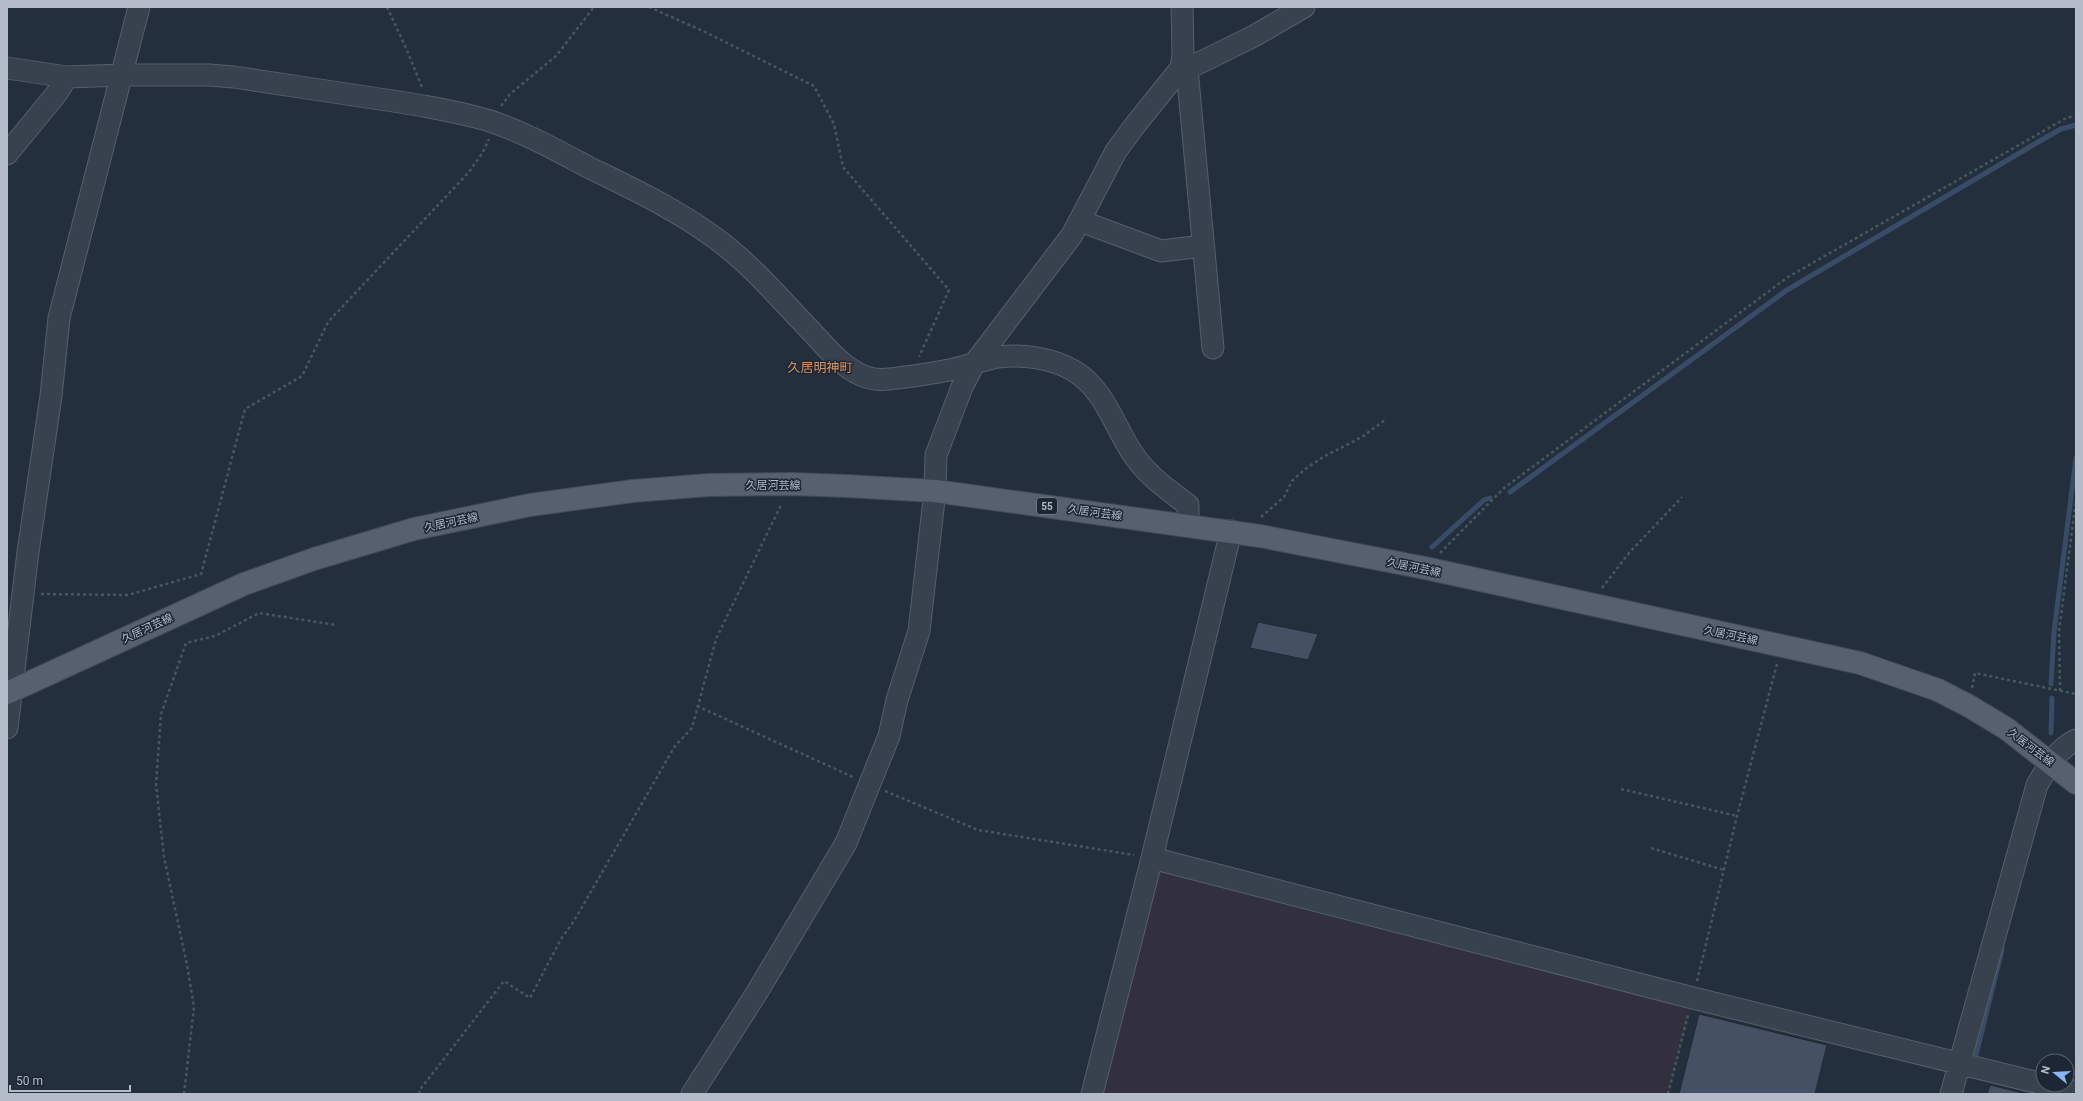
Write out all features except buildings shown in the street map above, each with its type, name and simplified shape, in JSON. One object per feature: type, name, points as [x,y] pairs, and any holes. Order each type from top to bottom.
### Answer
[{"type":"main road","name":"久居河芸線","points":[[9,692],[244,584],[314,559],[414,530],[530,505],[633,491],[708,485],[792,484],[934,491],[1240,533],[1425,568],[1860,663],[1938,690],[1969,706],[2007,729],[2076,783]]},
{"type":"street","points":[[7,728],[9,692],[51,396],[59,318],[123,75],[139,7]]},
{"type":"street","points":[[1182,7],[1184,69],[1213,348]]},
{"type":"street","points":[[692,1094],[756,994],[846,843],[889,736],[896,700],[919,631],[934,491],[936,454],[962,387],[974,364],[1072,235],[1116,152],[1136,124],[1184,69],[1254,36],[1304,7]]},
{"type":"street","points":[[7,68],[67,77],[123,75],[209,75],[234,77],[429,107],[493,122],[536,140],[628,187],[676,213],[716,238],[752,269],[829,351],[853,371],[868,378],[880,379],[910,376],[974,364],[997,358],[1032,357],[1066,367],[1087,379],[1110,410],[1131,451],[1142,466],[1154,478],[1188,505],[1188,525]]},
{"type":"street","points":[[7,154],[57,93],[67,77]]},
{"type":"street","points":[[1079,222],[1086,223],[1161,251],[1203,246]]},
{"type":"street","points":[[1092,1094],[1152,858],[1240,533]]},
{"type":"street","points":[[1951,1094],[2037,785],[2050,762],[2070,743],[2076,740]]},
{"type":"street","points":[[1152,858],[1693,998],[2035,1082]]},
{"type":"path","points":[[387,7],[406,48],[429,107]]},
{"type":"path","points":[[22,594],[128,595],[202,574],[245,409],[302,376],[328,322],[469,172],[483,152],[493,122],[510,94],[556,56],[594,7]]},
{"type":"path","points":[[649,7],[814,86],[834,124],[843,167],[949,290],[910,376]]},
{"type":"path","points":[[1425,568],[1504,488],[1788,277],[2068,117],[2076,118]]},
{"type":"path","points":[[1240,533],[1284,497],[1292,481],[1304,470],[1324,457],[1362,437],[1385,420]]},
{"type":"path","points":[[420,1094],[419,1091],[504,981],[530,998],[561,939],[574,920],[675,746],[692,728],[716,639],[769,525],[792,484]]},
{"type":"path","points":[[1591,604],[1629,553],[1682,496]]},
{"type":"path","points":[[2060,692],[2059,632],[2076,500]]},
{"type":"path","points":[[184,1094],[194,1007],[187,965],[164,857],[156,784],[161,714],[186,643],[215,636],[259,613],[336,625]]},
{"type":"path","points":[[1668,1094],[1737,816],[1782,646]]},
{"type":"path","points":[[1969,706],[1975,673],[2060,692],[2076,694]]},
{"type":"path","points":[[697,706],[764,735],[809,759],[978,830],[1152,858]]},
{"type":"path","points":[[1622,788],[1737,816]]},
{"type":"path","points":[[1651,848],[1724,870]]},
{"type":"shaded area","points":[[1152,858],[1693,998],[1668,1094],[1092,1094]]},
{"type":"waterway","points":[[1510,492],[1787,290],[2045,138],[2061,129],[2076,125]]},
{"type":"waterway","points":[[2051,684],[2054,632],[2076,458]]},
{"type":"waterway","points":[[1432,547],[1484,500],[1490,498]]},
{"type":"waterway","points":[[2051,733],[2052,698]]},
{"type":"waterway","points":[[1974,1063],[2002,950]]},
{"type":"district","name":"久居明神町","points":[[820,367]]}]
